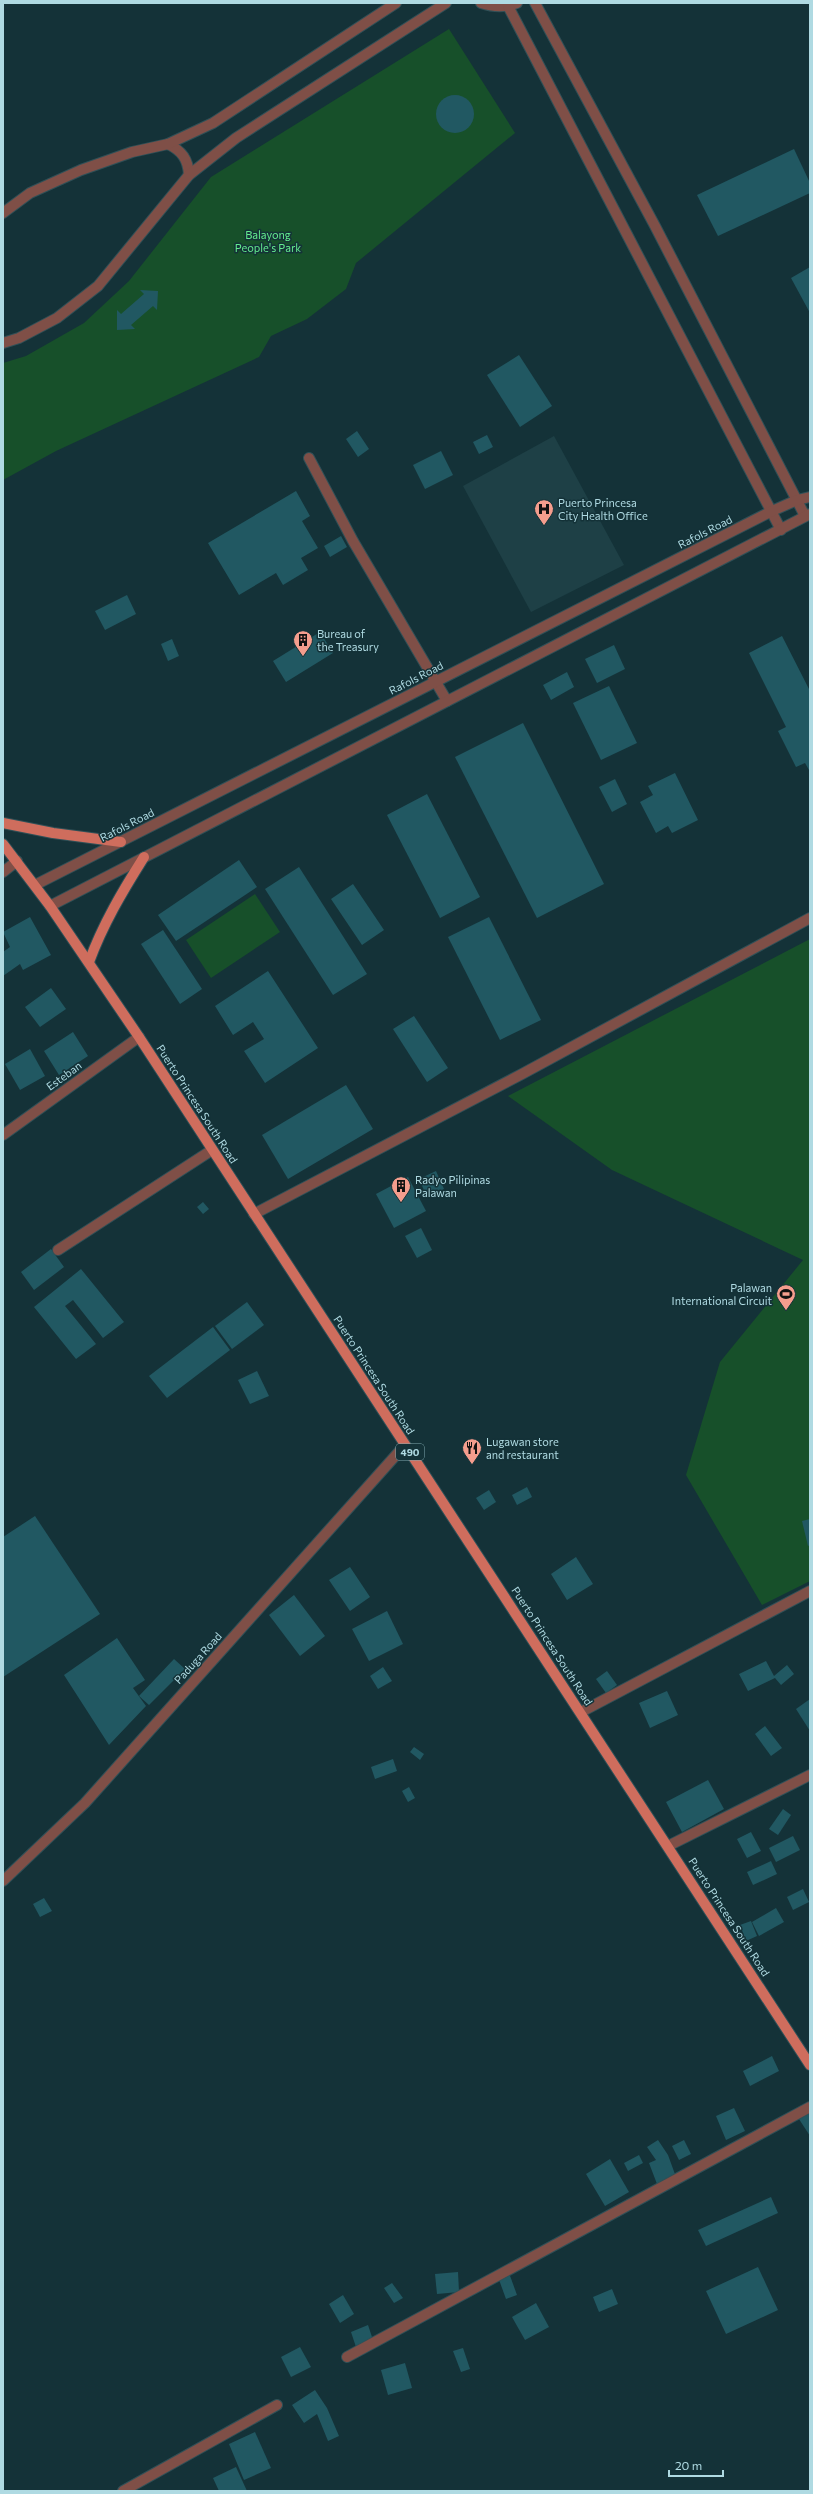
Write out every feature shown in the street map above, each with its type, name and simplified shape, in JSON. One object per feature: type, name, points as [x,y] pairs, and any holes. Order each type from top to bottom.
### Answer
[{"type":"main road","points":[[3,823],[52,833],[121,842]]},
{"type":"main road","name":"Puerto Princesa South Road","points":[[3,844],[35,885],[89,962],[581,1712],[810,2065]]},
{"type":"main road","points":[[89,962],[101,928],[115,901],[144,857]]},
{"type":"street","points":[[3,213],[30,193],[81,170],[132,152],[168,144],[213,123],[396,3]]},
{"type":"street","points":[[3,343],[20,338],[57,318],[98,286],[189,174],[236,138],[446,3]]},
{"type":"street","points":[[480,3],[492,6],[513,5],[781,530]]},
{"type":"street","points":[[50,906],[808,515],[797,500],[655,226],[536,3]]},
{"type":"street","points":[[168,144],[184,156],[188,164],[189,174]]},
{"type":"street","points":[[310,458],[353,541],[447,701]]},
{"type":"street","name":"Rafols Road","points":[[35,885],[772,511],[797,500],[810,497]]},
{"type":"street","points":[[3,872],[17,861]]},
{"type":"street","points":[[254,1214],[522,1074],[810,918]]},
{"type":"street","name":"Esteban","points":[[3,1135],[139,1038]]},
{"type":"street","points":[[58,1250],[212,1150]]},
{"type":"street","name":"Paduga Road","points":[[3,1881],[85,1803],[405,1445]]},
{"type":"street","points":[[581,1712],[810,1591]]},
{"type":"street","points":[[668,1846],[810,1775]]},
{"type":"street","points":[[348,2357],[810,2107]]},
{"type":"street","points":[[123,2491],[277,2405]]},
{"type":"shaded area","name":"Puerto Princesa City Health Office","points":[[554,436],[624,565],[531,612],[463,486]]},
{"type":"green space","name":"Balayong People's Park","points":[[449,29],[515,133],[356,263],[346,289],[307,319],[271,336],[259,357],[56,451],[3,480],[3,363],[26,356],[84,323],[129,281],[211,177]]},
{"type":"green space","points":[[255,894],[280,932],[211,978],[186,940]]},
{"type":"green space","name":"Palawan International Circuit","points":[[810,939],[810,1581],[762,1605],[686,1475],[720,1362],[803,1260],[612,1170],[508,1096]]},
{"type":"building","points":[[451,95],[459,95],[466,98],[471,103],[474,114],[471,125],[466,130],[459,133],[451,133],[444,130],[439,125],[436,118],[436,110],[439,103],[444,98]]},
{"type":"building","points":[[794,149],[810,183],[810,193],[718,236],[697,195]]},
{"type":"building","points":[[810,267],[810,313],[791,278]]},
{"type":"building","points":[[140,290],[158,291],[157,310],[153,306],[131,325],[135,329],[117,330],[117,310],[121,314],[144,294]]},
{"type":"building","points":[[519,355],[552,406],[520,427],[487,375]]},
{"type":"building","points":[[357,431],[369,449],[358,457],[346,439]]},
{"type":"building","points":[[487,435],[493,447],[479,454],[473,442]]},
{"type":"building","points":[[441,451],[453,475],[425,489],[413,465]]},
{"type":"building","points":[[296,491],[310,516],[302,521],[318,548],[301,558],[308,570],[283,585],[276,573],[239,595],[208,543]]},
{"type":"building","points":[[341,536],[347,547],[330,557],[324,546]]},
{"type":"building","points":[[127,595],[136,614],[105,630],[95,611]]},
{"type":"building","name":"Bureau of the Treasury","points":[[320,632],[333,653],[286,682],[273,661]]},
{"type":"building","points":[[782,636],[810,691],[809,770],[805,763],[796,767],[778,731],[786,727],[749,653]]},
{"type":"building","points":[[172,639],[179,656],[168,661],[161,644]]},
{"type":"building","points":[[614,645],[625,669],[597,683],[585,659]]},
{"type":"building","points":[[567,672],[574,687],[551,700],[543,685]]},
{"type":"building","points":[[609,686],[637,743],[601,760],[573,703]]},
{"type":"building","points":[[523,723],[604,884],[537,918],[455,757]]},
{"type":"building","points":[[675,773],[698,820],[672,833],[668,826],[656,833],[640,802],[653,795],[648,786]]},
{"type":"building","points":[[615,779],[627,804],[612,812],[599,787]]},
{"type":"building","points":[[427,794],[480,897],[440,918],[387,815]]},
{"type":"building","points":[[239,860],[257,887],[176,941],[158,915]]},
{"type":"building","points":[[299,867],[367,974],[333,995],[265,889]]},
{"type":"building","points":[[353,884],[384,930],[362,945],[331,899]]},
{"type":"building","points":[[30,917],[51,955],[23,970],[20,964],[3,976],[3,952],[10,947],[3,932]]},
{"type":"building","points":[[489,917],[541,1020],[500,1040],[448,937]]},
{"type":"building","points":[[163,930],[202,989],[180,1004],[141,944]]},
{"type":"building","points":[[268,971],[318,1048],[265,1083],[244,1051],[264,1039],[253,1022],[233,1035],[215,1006]]},
{"type":"building","points":[[51,988],[66,1009],[40,1027],[25,1007]]},
{"type":"building","points":[[414,1016],[448,1068],[427,1082],[393,1029]]},
{"type":"building","points":[[73,1032],[88,1056],[59,1075],[44,1051]]},
{"type":"building","points":[[30,1049],[45,1076],[20,1090],[5,1064]]},
{"type":"building","points":[[346,1085],[373,1129],[288,1179],[262,1135]]},
{"type":"building","points":[[436,1171],[444,1189],[427,1197],[419,1179]]},
{"type":"building","name":"Radyo Pilipinas Palawan","points":[[408,1177],[426,1211],[394,1228],[376,1194]]},
{"type":"building","points":[[203,1202],[209,1209],[203,1214],[197,1207]]},
{"type":"building","points":[[421,1228],[432,1250],[417,1258],[405,1236]]},
{"type":"building","points":[[51,1249],[64,1267],[34,1290],[21,1272]]},
{"type":"building","points":[[81,1269],[124,1322],[103,1338],[73,1300],[65,1306],[96,1344],[76,1359],[34,1307]]},
{"type":"building","points":[[247,1302],[264,1325],[232,1349],[215,1326]]},
{"type":"building","points":[[213,1327],[230,1350],[167,1398],[149,1376]]},
{"type":"building","points":[[257,1371],[269,1396],[250,1404],[238,1380]]},
{"type":"building","points":[[527,1487],[532,1497],[517,1505],[512,1495]]},
{"type":"building","points":[[489,1490],[496,1502],[484,1510],[476,1498]]},
{"type":"building","points":[[35,1516],[100,1614],[3,1677],[3,1537]]},
{"type":"building","points":[[810,1519],[810,1545],[808,1546],[802,1521]]},
{"type":"building","points":[[576,1557],[593,1584],[567,1600],[551,1574]]},
{"type":"building","points":[[350,1567],[370,1597],[350,1611],[329,1580]]},
{"type":"building","points":[[294,1595],[325,1636],[300,1656],[269,1615]]},
{"type":"building","points":[[387,1611],[403,1644],[369,1661],[352,1629]]},
{"type":"building","points":[[117,1638],[145,1680],[133,1688],[146,1706],[109,1745],[64,1675]]},
{"type":"building","points":[[174,1659],[185,1669],[149,1705],[139,1696]]},
{"type":"building","points":[[766,1661],[774,1676],[787,1665],[794,1674],[781,1685],[775,1678],[748,1691],[739,1674]]},
{"type":"building","points":[[383,1667],[392,1681],[378,1689],[370,1676]]},
{"type":"building","points":[[607,1671],[617,1685],[606,1693],[596,1679]]},
{"type":"building","points":[[667,1691],[678,1715],[650,1728],[639,1703]]},
{"type":"building","points":[[810,1699],[810,1731],[796,1709]]},
{"type":"building","points":[[765,1726],[782,1748],[771,1756],[755,1734]]},
{"type":"building","points":[[414,1747],[424,1754],[420,1760],[410,1752]]},
{"type":"building","points":[[393,1759],[397,1771],[375,1779],[371,1767]]},
{"type":"building","points":[[708,1780],[724,1809],[682,1832],[666,1802]]},
{"type":"building","points":[[409,1787],[415,1798],[408,1802],[402,1791]]},
{"type":"building","points":[[783,1809],[791,1815],[778,1835],[769,1829]]},
{"type":"building","points":[[751,1832],[761,1851],[747,1858],[737,1839]]},
{"type":"building","points":[[793,1836],[800,1850],[776,1862],[769,1848]]},
{"type":"building","points":[[771,1861],[777,1874],[753,1885],[747,1872]]},
{"type":"building","points":[[803,1889],[809,1902],[793,1910],[787,1897]]},
{"type":"building","points":[[44,1898],[52,1911],[40,1917],[33,1904]]},
{"type":"building","points":[[776,1908],[784,1922],[759,1936],[752,1922]]},
{"type":"building","points":[[751,1921],[757,1936],[746,1941],[740,1925]]},
{"type":"building","points":[[772,2056],[779,2071],[750,2086],[743,2071]]},
{"type":"building","points":[[734,2108],[745,2131],[726,2140],[716,2116]]},
{"type":"building","points":[[810,2112],[810,2136],[799,2119]]},
{"type":"building","points":[[658,2140],[668,2155],[676,2177],[657,2184],[649,2163],[656,2160],[647,2147]]},
{"type":"building","points":[[684,2140],[691,2154],[679,2160],[672,2146]]},
{"type":"building","points":[[639,2155],[643,2163],[628,2171],[624,2163]]},
{"type":"building","points":[[610,2159],[629,2192],[605,2206],[586,2174]]},
{"type":"building","points":[[771,2197],[778,2213],[706,2246],[698,2230]]},
{"type":"building","points":[[758,2267],[778,2310],[726,2334],[706,2291]]},
{"type":"building","points":[[458,2272],[459,2292],[437,2294],[435,2274]]},
{"type":"building","points":[[509,2273],[517,2295],[506,2299],[498,2277]]},
{"type":"building","points":[[392,2283],[403,2298],[394,2303],[384,2288]]},
{"type":"building","points":[[612,2289],[618,2304],[599,2312],[593,2297]]},
{"type":"building","points":[[343,2295],[354,2314],[340,2323],[329,2304]]},
{"type":"building","points":[[536,2303],[549,2327],[525,2340],[512,2317]]},
{"type":"building","points":[[368,2325],[373,2340],[356,2347],[351,2332]]},
{"type":"building","points":[[300,2347],[311,2367],[291,2377],[281,2357]]},
{"type":"building","points":[[463,2348],[470,2369],[461,2372],[453,2351]]},
{"type":"building","points":[[405,2363],[412,2388],[388,2395],[381,2370]]},
{"type":"building","points":[[315,2390],[327,2408],[339,2436],[328,2441],[317,2414],[304,2423],[292,2405]]},
{"type":"building","points":[[255,2432],[271,2468],[244,2480],[229,2444]]},
{"type":"building","points":[[236,2467],[247,2491],[219,2491],[213,2478]]},
{"type":"place","name":"Puerto Princesa City Health Office","points":[[544,526]]},
{"type":"place","name":"Bureau of the Treasury","points":[[303,657]]},
{"type":"place","name":"Radyo Pilipinas Palawan","points":[[401,1203]]},
{"type":"place","name":"Palawan International Circuit","points":[[786,1311]]},
{"type":"place","name":"Lugawan store and restaurant","points":[[472,1465]]}]
